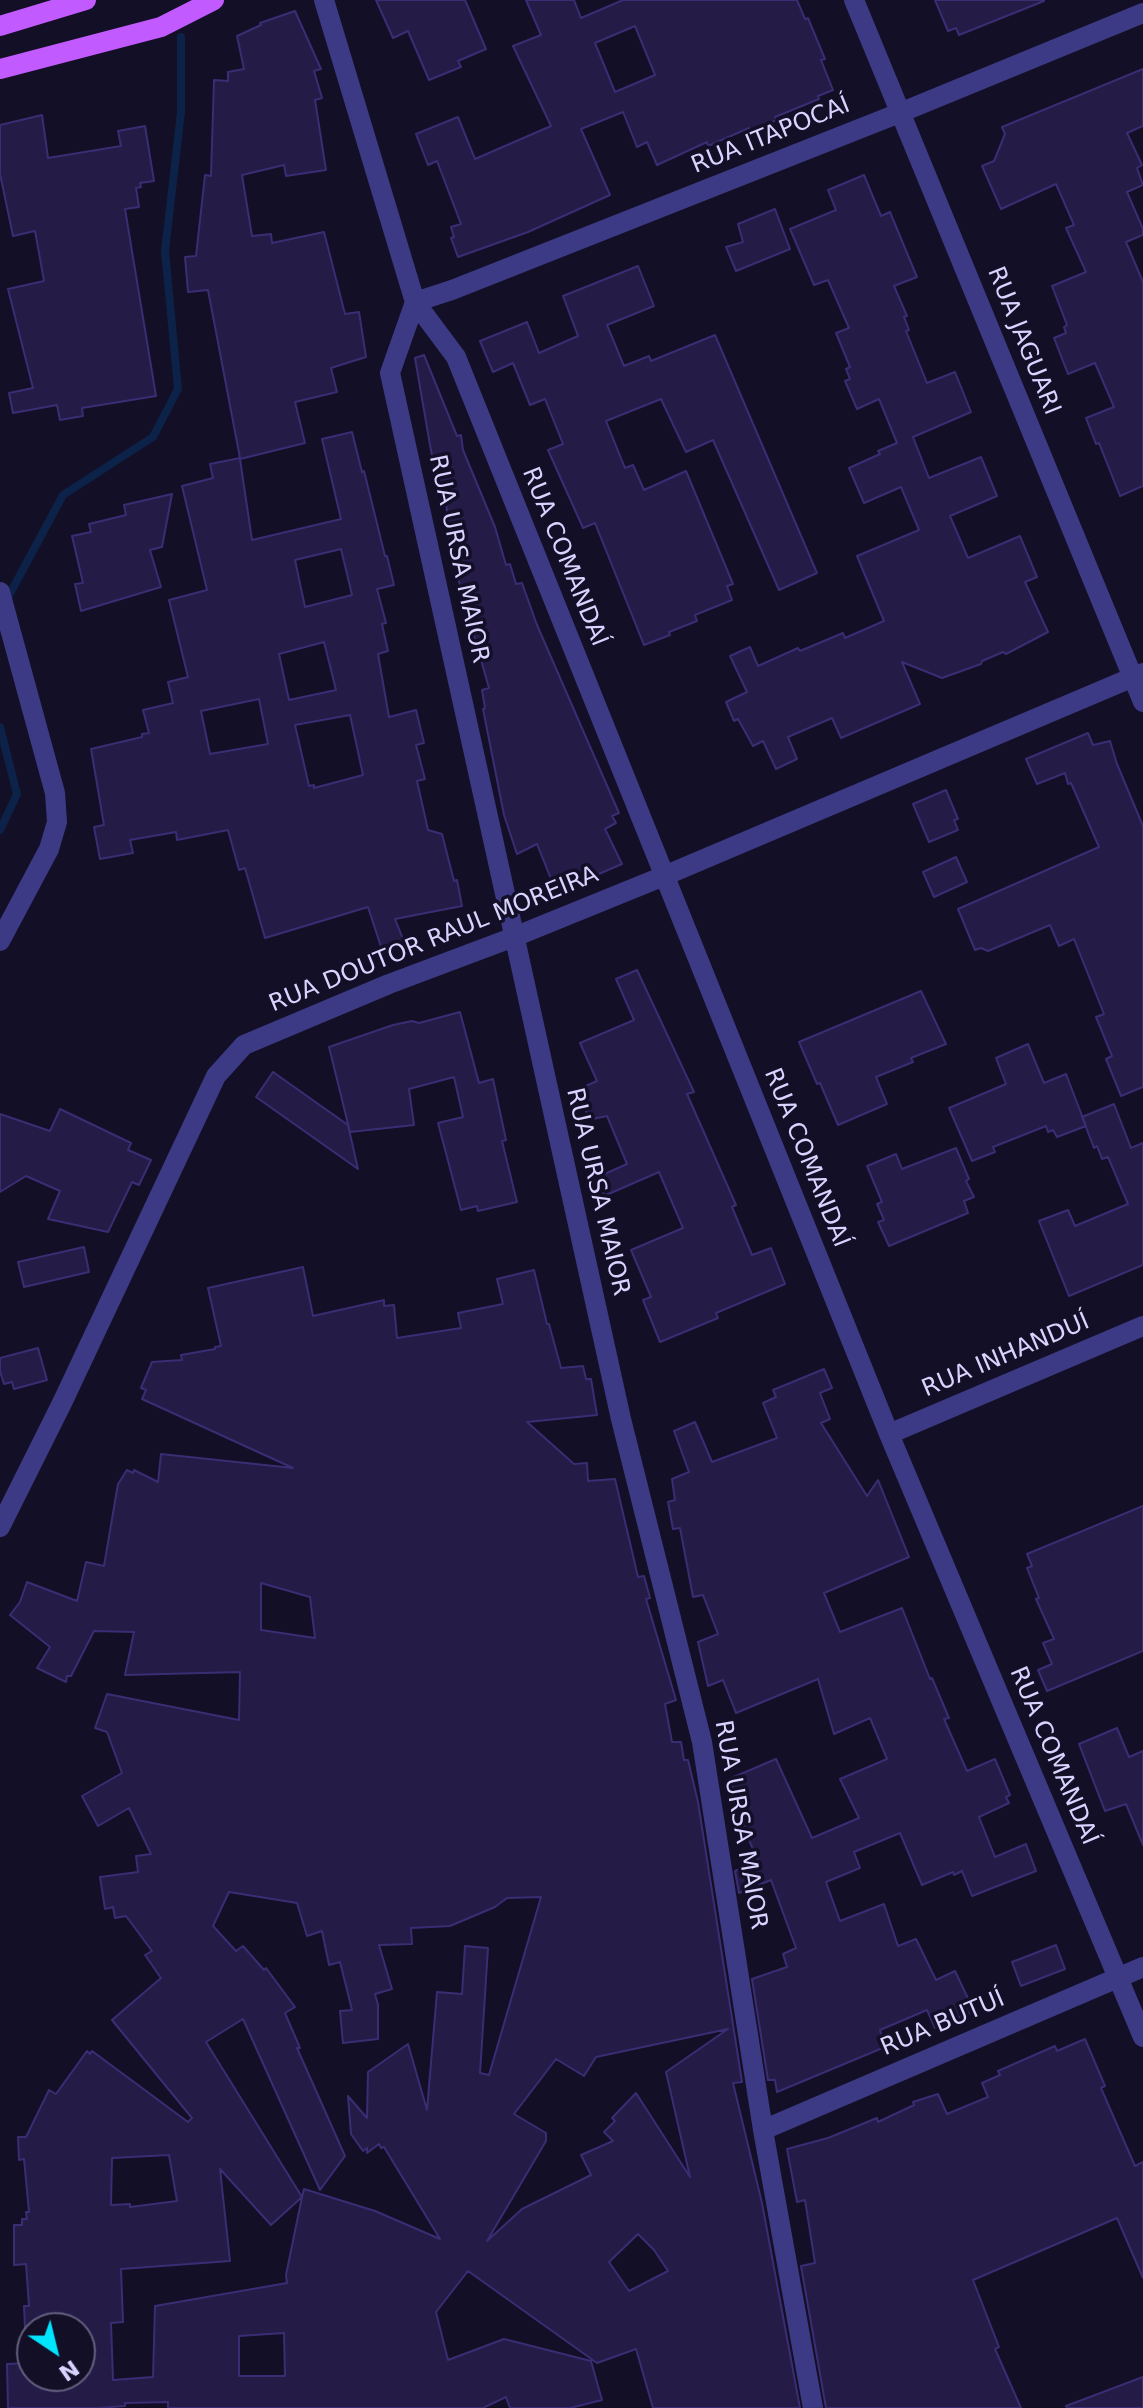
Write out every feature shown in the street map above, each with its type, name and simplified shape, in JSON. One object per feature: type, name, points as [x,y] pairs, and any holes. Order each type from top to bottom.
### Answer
[{"type":"main road","points":[[0,26],[86,0]]},
{"type":"main road","points":[[0,69],[161,27],[214,0]]},
{"type":"street","points":[[324,0],[415,302]]},
{"type":"street","name":"RUA JAGUARI","points":[[854,0],[1138,675],[1143,702]]},
{"type":"street","name":"RUA ITAPOCAÍ","points":[[415,302],[902,112],[1143,13]]},
{"type":"street","name":"RUA COMANDAÍ","points":[[415,302],[456,357],[889,1434],[1143,2037]]},
{"type":"street","name":"RUA URSA MAIOR","points":[[415,302],[390,373],[621,1419],[702,1742],[763,2130],[813,2408]]},
{"type":"street","points":[[0,592],[55,793],[57,822],[49,849],[0,941]]},
{"type":"street","name":"RUA DOUTOR RAUL MOREIRA","points":[[0,1527],[216,1076],[244,1045],[389,984],[664,876],[1138,675]]},
{"type":"street","name":"RUA INHANDUÍ","points":[[889,1434],[1143,1326]]},
{"type":"street","name":"RUA BUTUÍ","points":[[763,2130],[1143,1967]]},
{"type":"building","points":[[376,0],[465,0],[486,49],[458,61],[461,67],[429,80],[408,31],[393,38]]},
{"type":"building","points":[[526,0],[574,0],[581,18],[623,0],[797,0],[825,59],[821,60],[833,90],[775,117],[777,120],[708,146],[707,142],[657,165],[647,142],[637,147],[623,112],[581,129],[610,195],[528,232],[458,257],[451,238],[454,237],[451,227],[461,224],[437,161],[428,165],[416,134],[458,117],[475,159],[551,126],[513,46],[541,35]],"holes":[[[635,26],[655,75],[615,92],[595,43]]]},
{"type":"building","points":[[935,0],[1044,1],[959,35],[956,28],[948,31]]},
{"type":"building","points":[[295,11],[321,69],[314,71],[322,98],[315,100],[326,170],[286,176],[284,165],[242,175],[252,236],[271,234],[272,243],[324,232],[345,314],[359,312],[366,357],[331,368],[337,392],[295,402],[305,443],[240,459],[252,540],[341,519],[322,439],[352,432],[394,585],[377,589],[386,623],[382,624],[388,651],[378,654],[389,717],[416,710],[424,743],[416,745],[425,779],[417,781],[428,830],[442,834],[462,906],[395,919],[405,944],[383,953],[368,907],[265,938],[245,868],[239,870],[228,830],[177,840],[176,832],[130,840],[133,853],[100,859],[94,827],[104,825],[91,749],[149,733],[143,710],[173,703],[168,682],[188,677],[169,600],[207,590],[182,486],[213,478],[210,464],[240,458],[208,290],[188,292],[185,257],[196,256],[205,175],[211,176],[214,80],[228,81],[228,72],[244,69],[237,36],[260,23]],"holes":[[[341,549],[352,595],[305,607],[295,560]],[[324,642],[336,690],[289,700],[279,654]],[[259,699],[268,744],[210,754],[201,711]],[[350,715],[363,775],[314,788],[314,785],[309,786],[295,725]]]},
{"type":"building","points":[[1143,69],[1143,126],[1127,133],[1142,165],[1137,168],[1143,185],[1127,192],[1143,235],[1126,242],[1143,282],[1143,486],[1120,496],[1086,418],[1114,407],[1095,363],[1068,374],[1054,338],[1066,333],[1064,327],[1067,325],[1052,286],[1086,272],[1066,228],[1074,225],[1056,184],[1001,209],[982,166],[994,161],[1005,134],[1002,127]]},
{"type":"building","points":[[42,115],[48,158],[121,146],[118,131],[145,126],[154,181],[140,183],[141,187],[136,188],[139,207],[125,209],[156,396],[82,408],[83,416],[60,420],[57,405],[13,413],[9,393],[33,388],[8,289],[44,281],[35,231],[13,236],[0,174],[0,125]]},
{"type":"building","points":[[864,175],[881,216],[890,212],[917,277],[894,286],[907,316],[904,317],[909,330],[906,331],[927,383],[955,372],[971,412],[913,437],[929,478],[981,457],[997,496],[950,516],[968,558],[1020,536],[1037,577],[1025,582],[1048,632],[1006,654],[1003,652],[981,664],[942,678],[902,662],[920,704],[841,738],[832,718],[788,737],[797,759],[776,769],[763,741],[753,746],[738,719],[734,721],[726,702],[747,692],[730,656],[750,647],[758,666],[798,648],[800,651],[843,633],[845,638],[884,621],[857,556],[919,530],[901,487],[864,503],[849,468],[897,443],[879,399],[857,409],[845,381],[850,379],[846,369],[850,367],[836,333],[849,328],[828,280],[814,285],[790,229],[836,210],[828,190]]},
{"type":"building","points":[[775,209],[790,249],[736,271],[726,247],[743,242],[738,224]]},
{"type":"building","points":[[638,266],[654,306],[607,325],[624,366],[649,356],[651,361],[715,335],[817,573],[779,590],[713,440],[686,452],[661,399],[606,421],[625,468],[633,465],[644,490],[686,471],[733,584],[727,586],[732,600],[695,615],[697,621],[644,645],[595,523],[583,528],[548,450],[563,444],[545,399],[530,405],[513,363],[493,372],[480,341],[527,322],[539,353],[578,336],[563,296]]},
{"type":"building","points":[[424,355],[457,436],[461,435],[463,450],[495,527],[506,565],[510,564],[516,584],[522,583],[537,625],[619,813],[612,816],[616,823],[605,829],[622,864],[555,889],[537,844],[517,854],[504,815],[483,709],[482,690],[489,688],[462,594],[450,542],[446,502],[436,476],[430,445],[415,358]]},
{"type":"building","points":[[172,494],[162,547],[150,550],[161,587],[81,611],[75,584],[83,583],[72,536],[91,532],[89,524],[126,515],[124,505]]},
{"type":"building","points":[[1088,733],[1093,745],[1110,741],[1143,826],[1143,1087],[1121,1096],[1106,1059],[1112,1056],[1096,1017],[1104,1014],[1074,939],[1059,946],[1050,925],[988,951],[981,948],[975,950],[958,909],[1099,847],[1065,773],[1037,784],[1026,759]]},
{"type":"building","points":[[946,790],[958,819],[954,820],[958,830],[929,842],[913,804]]},
{"type":"building","points":[[956,857],[967,882],[934,897],[923,872]]},
{"type":"building","points":[[637,970],[694,1092],[687,1094],[736,1205],[732,1207],[752,1255],[771,1248],[785,1284],[716,1313],[718,1318],[660,1342],[643,1300],[651,1297],[631,1250],[683,1228],[659,1172],[604,1196],[600,1176],[627,1164],[607,1116],[588,1120],[581,1088],[597,1081],[580,1043],[634,1020],[616,979]]},
{"type":"building","points":[[921,991],[946,1044],[876,1077],[887,1104],[838,1125],[799,1042]]},
{"type":"building","points":[[460,1012],[479,1083],[493,1079],[506,1140],[502,1141],[517,1202],[478,1211],[477,1206],[461,1210],[438,1123],[463,1117],[454,1077],[409,1089],[414,1125],[350,1132],[329,1047],[393,1025],[412,1021],[419,1023]]},
{"type":"building","points":[[1028,1044],[1044,1083],[1066,1074],[1086,1126],[1057,1137],[1053,1130],[1048,1132],[1046,1126],[993,1147],[995,1152],[972,1161],[949,1108],[1006,1084],[996,1058]]},
{"type":"building","points":[[273,1072],[348,1125],[358,1169],[256,1097]]},
{"type":"building","points":[[1114,1104],[1131,1148],[1143,1143],[1143,1265],[1069,1296],[1039,1221],[1068,1210],[1075,1226],[1128,1204],[1108,1157],[1102,1159],[1097,1146],[1094,1148],[1082,1117]]},
{"type":"building","points":[[60,1109],[131,1143],[128,1150],[151,1160],[139,1185],[132,1182],[108,1232],[48,1219],[60,1191],[26,1176],[0,1192],[0,1114],[50,1131]]},
{"type":"building","points":[[956,1148],[974,1197],[964,1201],[968,1213],[889,1246],[878,1222],[884,1220],[877,1204],[882,1202],[867,1166],[896,1154],[902,1169]]},
{"type":"building","points":[[84,1247],[89,1272],[24,1287],[18,1262]]},
{"type":"building","points":[[303,1267],[313,1316],[384,1300],[384,1306],[394,1305],[397,1338],[461,1328],[458,1313],[503,1304],[497,1279],[534,1270],[561,1368],[583,1366],[586,1379],[591,1379],[597,1415],[527,1422],[574,1464],[587,1463],[588,1481],[615,1479],[638,1577],[644,1576],[650,1598],[646,1599],[676,1700],[665,1704],[672,1742],[681,1742],[698,1802],[742,2082],[733,2083],[762,2203],[800,2408],[653,2408],[636,2349],[597,2363],[468,2271],[436,2312],[448,2360],[504,2339],[591,2361],[602,2400],[570,2408],[510,2408],[506,2397],[483,2408],[168,2408],[168,2402],[125,2403],[125,2406],[98,2408],[8,2408],[7,2364],[16,2364],[16,2392],[96,2392],[96,2312],[24,2312],[24,2306],[29,2306],[26,2264],[14,2265],[14,2225],[22,2225],[22,2219],[27,2219],[26,2212],[29,2212],[24,2159],[19,2160],[18,2137],[26,2137],[49,2090],[56,2094],[87,2051],[90,2054],[92,2051],[188,2122],[192,2118],[112,2020],[161,1978],[145,1955],[152,1951],[126,1916],[115,1918],[113,1907],[105,1909],[100,1877],[138,1872],[136,1856],[151,1854],[129,1808],[98,1826],[82,1796],[122,1773],[107,1732],[95,1728],[107,1694],[239,1720],[240,1672],[125,1675],[134,1632],[94,1631],[66,1682],[37,1668],[50,1647],[10,1615],[20,1602],[27,1582],[77,1601],[86,1562],[104,1566],[118,1484],[127,1470],[133,1473],[134,1470],[158,1482],[161,1454],[293,1468],[142,1399],[146,1390],[141,1388],[152,1362],[182,1360],[181,1355],[221,1346],[208,1288]],"holes":[[[261,1583],[310,1597],[315,1638],[261,1630]],[[229,1892],[297,1903],[307,1936],[322,1931],[329,1965],[340,1962],[352,2010],[340,2011],[343,2043],[378,2039],[375,1994],[392,1989],[379,1945],[412,1944],[411,1928],[450,1926],[495,1907],[507,1898],[541,1897],[489,2075],[480,2073],[488,1948],[465,1946],[462,1994],[437,1992],[427,2110],[408,2044],[368,2072],[367,2118],[348,2096],[351,2134],[363,2151],[367,2148],[367,2153],[379,2144],[381,2148],[384,2147],[440,2239],[375,2211],[304,2189],[302,2197],[206,2042],[243,2019],[320,2190],[345,2156],[297,2048],[300,2048],[285,2013],[295,2007],[266,1968],[264,1970],[243,1946],[236,1951],[213,1926]],[[728,2029],[666,2072],[690,2177],[636,2093],[612,2118],[615,2121],[604,2132],[613,2141],[581,2155],[591,2175],[522,2209],[487,2241],[546,2141],[546,2133],[514,2114],[556,2059],[584,2076],[596,2057]],[[169,2155],[177,2201],[130,2207],[130,2204],[111,2205],[112,2158]],[[220,2169],[271,2225],[302,2197],[287,2283],[155,2306],[153,2377],[113,2380],[111,2323],[123,2322],[121,2269],[230,2261]],[[638,2234],[668,2271],[629,2291],[609,2262]],[[284,2333],[285,2376],[239,2376],[239,2336]]]},
{"type":"building","points":[[38,1348],[47,1380],[14,1389],[12,1382],[4,1384],[0,1358]]},
{"type":"building","points":[[824,1369],[832,1388],[820,1393],[830,1419],[821,1423],[867,1496],[878,1480],[909,1557],[824,1593],[840,1632],[902,1608],[949,1718],[944,1719],[967,1771],[995,1759],[1010,1795],[1006,1797],[1009,1803],[979,1817],[995,1857],[1026,1844],[1036,1871],[972,1896],[962,1871],[922,1885],[900,1833],[854,1852],[860,1868],[826,1882],[840,1921],[884,1904],[898,1946],[916,1939],[936,1980],[955,1971],[974,2011],[935,2028],[927,2010],[880,2030],[885,2047],[777,2092],[775,2080],[768,2080],[752,1979],[787,1967],[783,1954],[796,1948],[771,1880],[739,1893],[735,1871],[758,1861],[743,1826],[748,1824],[729,1779],[776,1759],[812,1838],[859,1818],[840,1779],[887,1759],[870,1718],[834,1734],[818,1679],[736,1713],[723,1680],[708,1686],[698,1642],[718,1634],[703,1595],[693,1597],[680,1528],[673,1529],[668,1502],[675,1500],[672,1479],[689,1472],[674,1431],[695,1422],[712,1462],[777,1438],[763,1403],[776,1397],[773,1390]]},
{"type":"building","points":[[1143,1506],[1143,1651],[1047,1691],[1038,1670],[1052,1664],[1043,1643],[1054,1639],[1036,1599],[1039,1598],[1027,1568],[1032,1566],[1027,1554]]},
{"type":"building","points":[[1117,1728],[1129,1757],[1143,1751],[1143,1845],[1126,1804],[1105,1811],[1079,1744]]},
{"type":"building","points":[[1056,1945],[1065,1969],[1021,1986],[1012,1962]]},
{"type":"building","points":[[1085,2039],[1105,2086],[1101,2088],[1135,2166],[1143,2162],[1143,2278],[1117,2218],[973,2280],[999,2347],[995,2349],[1021,2408],[826,2408],[801,2266],[815,2263],[805,2200],[797,2202],[787,2149],[828,2138],[877,2118],[878,2122],[914,2105],[913,2102],[938,2094],[947,2114],[988,2097],[982,2083],[1000,2075],[998,2071],[1055,2046],[1057,2051]]},
{"type":"building","points":[[1143,2377],[1143,2408],[1066,2406]]},
{"type":"waterway","points":[[6,601],[63,495],[153,437],[178,389],[165,251],[181,112],[181,37]]},
{"type":"waterway","points":[[0,727],[17,794],[0,830]]}]
